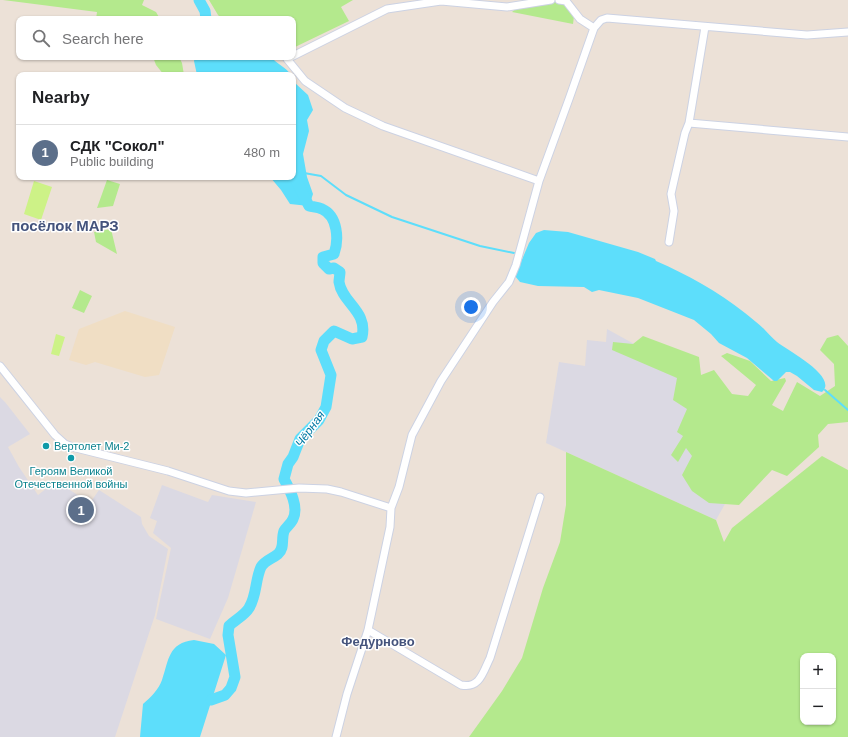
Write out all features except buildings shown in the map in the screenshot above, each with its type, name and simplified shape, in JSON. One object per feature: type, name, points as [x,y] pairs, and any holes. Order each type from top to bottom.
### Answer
[{"type":"street","points":[[296,55],[387,9],[441,1],[507,7],[551,0]]},
{"type":"street","points":[[559,0],[566,1],[580,19],[594,28]]},
{"type":"street","points":[[336,737],[347,694],[368,630],[390,527],[391,508],[399,487],[412,436],[441,381],[509,282],[516,266],[539,181],[570,99],[594,28],[601,20],[606,18],[807,35],[848,32]]},
{"type":"street","points":[[670,242],[674,211],[671,194],[685,133],[690,123],[705,27]]},
{"type":"street","points":[[288,60],[305,81],[345,108],[383,126],[539,181]]},
{"type":"street","points":[[690,123],[848,137]]},
{"type":"street","points":[[0,366],[55,435],[66,444],[77,448],[168,471],[229,491],[246,493],[299,488],[327,489],[391,508]]},
{"type":"street","points":[[368,630],[461,685],[474,685],[479,681],[490,658],[540,497]]},
{"type":"shaded area","points":[[125,311],[175,327],[159,375],[145,377],[95,362],[86,365],[69,360],[79,329]]},
{"type":"shaded area","points":[[607,329],[772,420],[716,520],[546,443],[559,362],[585,366],[587,340],[606,342]]},
{"type":"shaded area","points":[[0,397],[30,434],[8,447],[19,467],[38,495],[56,481],[90,503],[99,490],[141,517],[142,524],[149,536],[168,549],[155,615],[115,737],[0,737]]},
{"type":"shaded area","points":[[162,485],[208,502],[212,495],[256,502],[228,598],[210,639],[156,619],[171,548],[153,533],[157,521],[150,518]]},
{"type":"green space","points":[[3,0],[144,0],[142,5],[156,12],[158,16],[96,16],[97,12]]},
{"type":"green space","points":[[209,0],[353,0],[341,7],[349,21],[296,47],[296,16],[218,15]]},
{"type":"green space","points":[[522,0],[556,0],[564,2],[574,16],[573,24],[512,12],[522,3]]},
{"type":"green space","points":[[154,60],[180,60],[184,72],[162,72]]},
{"type":"green space","points":[[107,180],[120,184],[113,206],[97,208]]},
{"type":"green space","points":[[34,181],[52,187],[41,220],[24,214]]},
{"type":"green space","points":[[111,229],[117,254],[96,242],[94,232]]},
{"type":"green space","points":[[80,290],[92,296],[84,313],[72,308]]},
{"type":"green space","points":[[56,334],[65,337],[59,356],[51,354]]},
{"type":"green space","points":[[838,335],[848,346],[848,422],[828,424],[818,435],[819,447],[787,476],[772,470],[739,505],[709,503],[692,491],[682,475],[692,456],[686,448],[678,462],[671,455],[683,436],[677,432],[687,409],[673,400],[677,378],[612,350],[613,342],[633,344],[643,336],[699,357],[701,375],[714,370],[732,394],[748,396],[756,385],[721,356],[727,353],[750,361],[771,381],[785,378],[786,381],[772,405],[783,411],[797,382],[820,396],[835,386],[834,364],[820,350],[827,338]]},
{"type":"green space","points":[[566,452],[716,520],[724,542],[732,528],[822,456],[848,470],[848,737],[469,737],[502,691],[522,658],[543,588],[560,542],[566,505]]},
{"type":"water","points":[[274,60],[289,72],[196,72],[194,61]]},
{"type":"water","points":[[296,84],[308,95],[313,110],[307,120],[309,131],[303,154],[307,177],[313,194],[309,206],[290,204],[273,180],[296,180]]},
{"type":"water","points":[[544,230],[568,232],[638,252],[655,259],[656,261],[702,284],[745,313],[777,342],[810,364],[824,379],[825,386],[822,392],[814,390],[790,372],[786,372],[777,381],[774,381],[747,358],[719,343],[711,334],[694,320],[638,298],[599,290],[592,292],[584,287],[538,286],[520,282],[515,276],[529,243],[536,233]]},
{"type":"water","points":[[194,640],[214,644],[226,655],[200,737],[140,737],[143,704],[159,687],[168,659],[174,649],[179,645]]},
{"type":"waterway","name":"Чёрная","points":[[199,0],[205,11],[206,16]]},
{"type":"waterway","points":[[304,173],[321,176],[346,195],[392,217],[480,246],[514,253]]},
{"type":"waterway","name":"Чёрная","points":[[211,700],[225,695],[231,688],[235,677],[228,635],[229,626],[245,613],[252,603],[261,567],[264,563],[280,552],[284,531],[292,521],[295,514],[293,499],[284,479],[288,464],[293,457],[300,439],[319,420],[326,407],[331,375],[321,350],[324,341],[334,331],[352,339],[362,337],[363,328],[361,320],[341,289],[339,282],[340,272],[334,268],[329,269],[323,263],[323,257],[334,254],[336,248],[337,235],[334,223],[327,212],[320,208],[309,206],[296,180]]},
{"type":"waterway","points":[[825,390],[848,410]]},
{"type":"place","name":"Вертолет Ми-2","points":[[46,446]]},
{"type":"place","name":"Героям Великой Отечественной войны","points":[[71,458]]},
{"type":"place","name":"СДК \"Сокол\"","points":[[81,510]]},
{"type":"district","name":"посёлок МАРЗ","points":[[65,225]]},
{"type":"district","name":"Федурново","points":[[378,641]]}]
